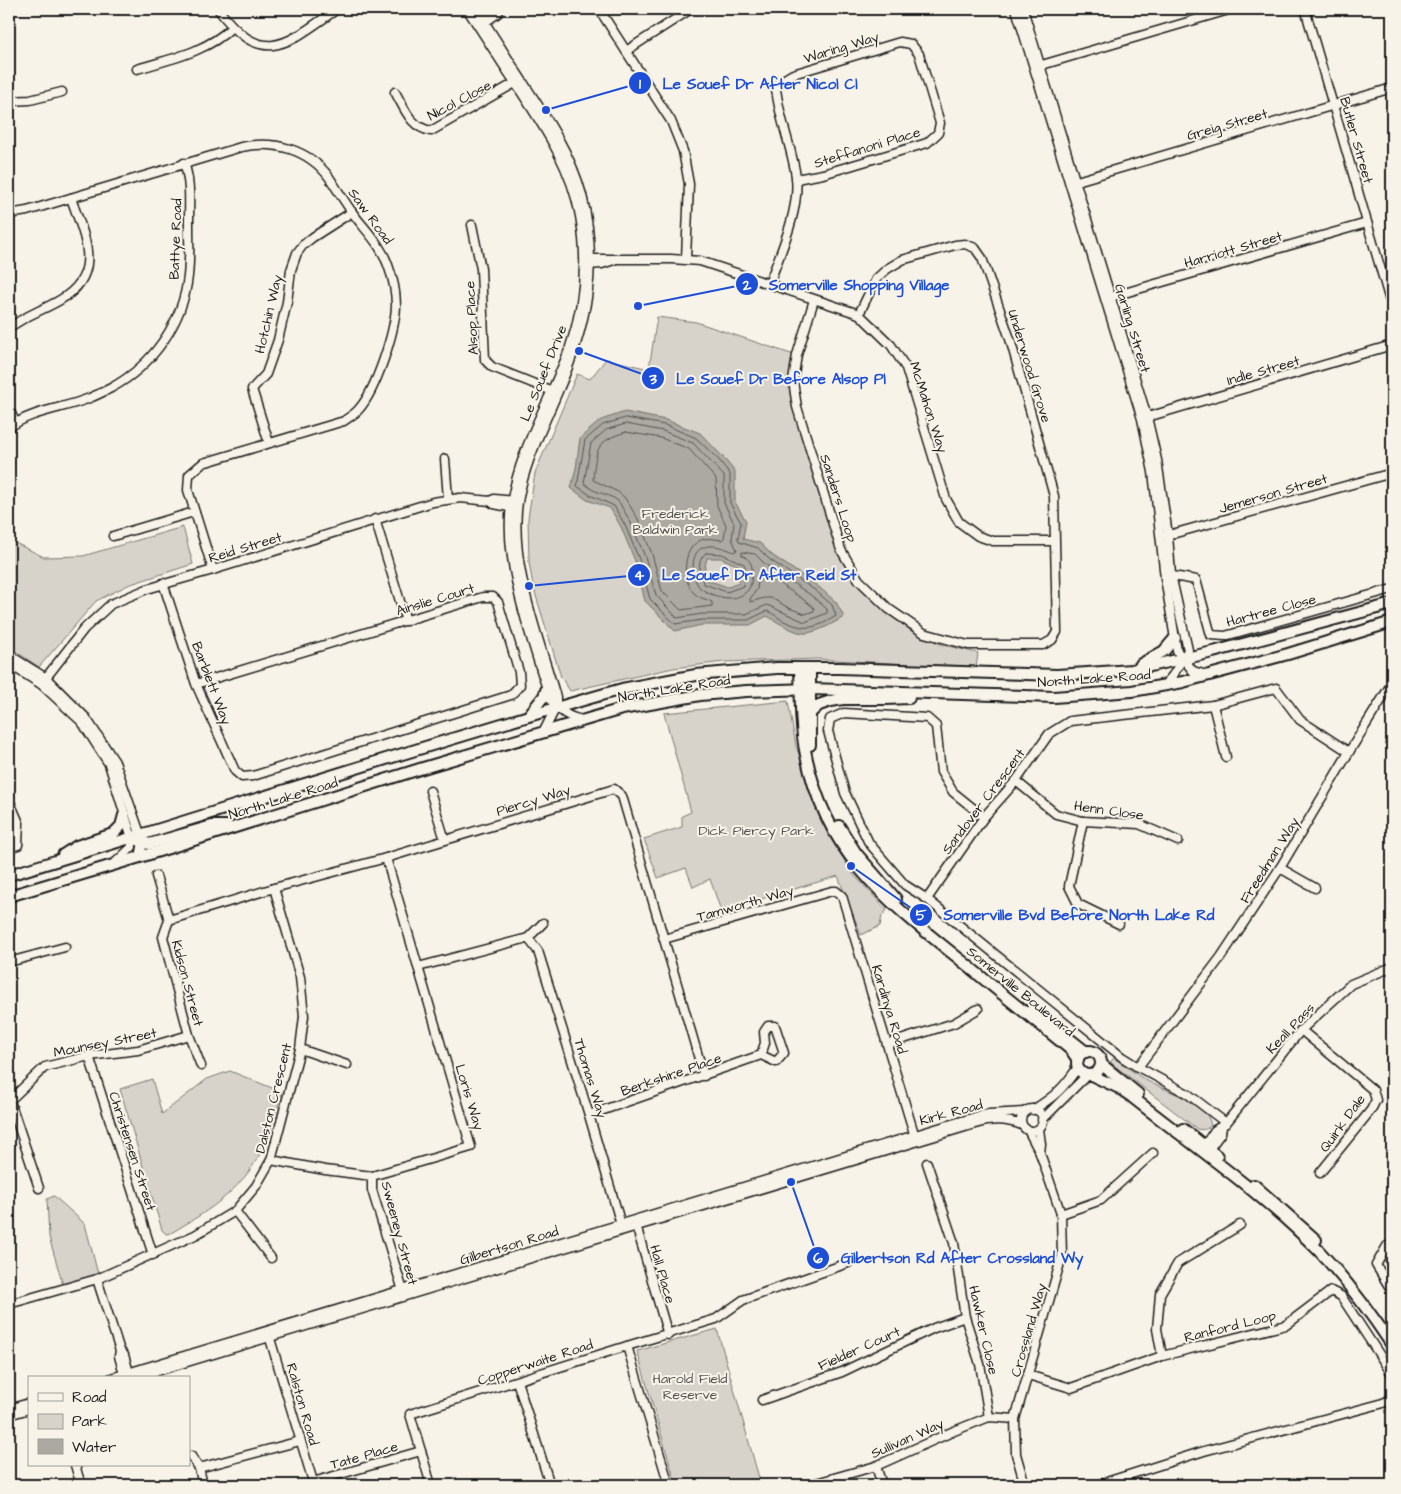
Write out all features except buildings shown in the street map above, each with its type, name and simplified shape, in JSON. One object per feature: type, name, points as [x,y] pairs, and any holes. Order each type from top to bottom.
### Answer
[{"type":"main road","name":"North Lake Road","points":[[9,875],[138,839],[417,748],[622,689],[686,677],[752,670],[805,668],[1056,676],[1132,670],[1182,660],[1392,604]]},
{"type":"main road","name":"North Lake Road","points":[[9,896],[423,768],[622,709],[700,695],[746,691],[805,689],[1054,697],[1132,691],[1164,686],[1209,675],[1288,654],[1392,622]]},
{"type":"main road","points":[[1132,670],[1164,651],[1175,638]]},
{"type":"main road","name":"Somerville Boulevard","points":[[805,668],[803,741],[806,757],[821,804],[832,830],[847,853],[871,883],[911,920],[1071,1050],[1078,1064]]},
{"type":"main road","points":[[528,715],[544,696],[547,688]]},
{"type":"main road","name":"Somerville Boulevard","points":[[805,689],[809,714],[810,744],[823,794],[844,835],[856,853],[886,889],[907,909],[1086,1052]]},
{"type":"main road","points":[[809,714],[819,705],[831,701],[843,699],[905,698],[930,693]]},
{"type":"main road","points":[[49,863],[77,846],[113,834],[121,826],[124,815]]},
{"type":"main road","points":[[138,839],[149,844],[212,826],[238,826]]},
{"type":"main road","points":[[1392,1334],[1363,1293],[1320,1244],[1266,1194],[1205,1150],[1132,1097],[1119,1088],[1083,1073],[1078,1064],[1080,1056],[1086,1052],[1096,1054],[1101,1064],[1205,1150],[1278,1213],[1319,1251],[1361,1300],[1392,1345]]},
{"type":"main road","points":[[1089,1074],[1098,1071],[1101,1064]]},
{"type":"street","points":[[218,9],[242,36],[255,43],[270,46],[284,43],[297,37],[337,9]]},
{"type":"street","name":"Le Souef Drive","points":[[467,9],[479,18],[518,81],[547,131],[570,178],[580,215],[588,262],[574,333],[554,392],[529,441],[515,504],[511,543],[515,577],[550,700],[556,707]]},
{"type":"street","points":[[479,18],[492,9]]},
{"type":"street","points":[[479,18],[498,13],[500,9]]},
{"type":"street","points":[[599,9],[671,121],[683,151],[689,184],[686,259]]},
{"type":"street","points":[[626,51],[691,9]]},
{"type":"street","name":"Garling Street","points":[[1016,9],[1037,66]]},
{"type":"street","name":"Garling Street","points":[[1023,9],[1037,66],[1144,418],[1164,536],[1177,652],[1182,660]]},
{"type":"street","points":[[1037,66],[1232,9]]},
{"type":"street","name":"Butler Street","points":[[1305,9],[1392,308]]},
{"type":"street","points":[[137,69],[194,52],[221,37],[232,27]]},
{"type":"street","name":"Waring Way","points":[[770,284],[793,214],[797,191],[794,164],[777,103],[776,88],[783,80],[793,74],[900,42],[911,44]]},
{"type":"street","name":"Steffanoni Place","points":[[796,180],[823,174],[927,143],[938,133],[940,123],[920,54],[911,44]]},
{"type":"street","name":"Nicol Close","points":[[395,92],[415,125],[423,130],[431,131],[518,81]]},
{"type":"street","name":"Greig Street","points":[[1072,182],[1392,88]]},
{"type":"street","points":[[9,101],[30,100],[62,92]]},
{"type":"street","name":"Saw Road","points":[[9,214],[27,211],[184,163],[256,144],[270,144],[302,154],[315,163],[328,176],[352,212],[379,244],[388,264],[395,290],[394,321],[370,393],[359,410],[344,421],[203,464],[189,475],[188,490],[213,570]]},
{"type":"street","name":"Battye Road","points":[[12,425],[35,415],[87,399],[112,387],[149,360],[165,339],[179,314],[188,278],[189,186],[184,163]]},
{"type":"street","points":[[9,328],[20,320],[61,300],[84,275],[88,260],[88,245],[71,198]]},
{"type":"street","name":"Hotchin Way","points":[[269,443],[252,390],[266,374],[278,340],[291,270],[297,254],[303,245],[352,212]]},
{"type":"street","name":"Harriott Street","points":[[1108,298],[1367,223]]},
{"type":"street","name":"Alsop Place","points":[[472,226],[481,269],[485,360],[492,367],[554,392]]},
{"type":"street","name":"Underwood Grove","points":[[858,314],[876,279],[887,268],[902,260],[965,244],[975,248],[982,258],[1010,339],[1054,496],[1057,632],[1052,640]]},
{"type":"street","name":"McMahon Way","points":[[588,262],[602,264],[614,260],[686,259],[700,261],[858,314],[891,345],[906,368],[946,500],[959,522],[978,536],[993,541],[1054,541]]},
{"type":"street","name":"Sanders Loop","points":[[814,300],[797,355],[793,381],[796,407],[841,550],[859,580],[889,608],[924,633],[968,645],[1043,645],[1052,640]]},
{"type":"street","name":"Indle Street","points":[[1144,418],[1392,345]]},
{"type":"street","points":[[9,409],[12,425]]},
{"type":"street","points":[[444,459],[448,499]]},
{"type":"street","name":"Jemerson Street","points":[[1164,536],[1392,473]]},
{"type":"street","name":"Reid Street","points":[[43,681],[84,628],[111,604],[147,588],[213,570],[375,519],[448,499],[460,498],[490,501],[494,504],[515,504]]},
{"type":"street","name":"Le Souef Drive","points":[[515,504],[522,578],[556,697],[556,707]]},
{"type":"street","points":[[113,536],[194,512]]},
{"type":"street","points":[[375,519],[406,621]]},
{"type":"street","name":"Garling Street","points":[[1164,686],[1188,650],[1186,636],[1168,575]]},
{"type":"street","name":"Hartree Close","points":[[1168,575],[1196,580],[1211,635],[1225,636],[1392,589]]},
{"type":"street","name":"Barblett Way","points":[[163,583],[196,684],[235,771],[242,777],[253,776]]},
{"type":"street","name":"Ainslie Court","points":[[196,684],[483,597],[493,598],[498,602],[519,672],[520,685],[511,695],[253,776]]},
{"type":"street","points":[[9,655],[86,718],[115,762],[138,839],[140,857]]},
{"type":"street","points":[[1182,660],[1193,671],[1209,675]]},
{"type":"street","points":[[9,664],[43,681],[82,722],[109,764],[124,815],[138,839]]},
{"type":"street","name":"Freedman Way","points":[[1138,1067],[1221,957],[1280,868],[1392,683]]},
{"type":"street","name":"Sandover Crescent","points":[[927,899],[984,817],[1016,781],[1049,734],[1070,722],[1213,705],[1276,688],[1300,720],[1349,752]]},
{"type":"street","points":[[1213,705],[1226,757]]},
{"type":"street","points":[[543,733],[556,707],[570,718],[585,721]]},
{"type":"street","points":[[984,817],[954,792],[941,772],[936,726],[927,718],[844,713],[830,719],[828,731],[845,793],[869,843],[904,885],[927,899],[1122,1057],[1188,1094],[1224,1124]]},
{"type":"street","name":"Henn Close","points":[[1016,781],[1056,814],[1083,821],[1139,824],[1178,841]]},
{"type":"street","name":"Piercy Way","points":[[169,920],[274,888],[386,858],[614,789],[622,796],[704,1076]]},
{"type":"street","points":[[430,791],[445,840]]},
{"type":"street","points":[[9,800],[19,823],[18,845],[9,848]]},
{"type":"street","points":[[1083,821],[1069,886],[1078,904],[1120,924]]},
{"type":"street","points":[[113,865],[132,848],[138,839]]},
{"type":"street","name":"Loris Way","points":[[271,1160],[372,1176],[471,1146],[386,858]]},
{"type":"street","points":[[1280,868],[1315,888]]},
{"type":"street","name":"Kidson Street","points":[[156,876],[169,920],[163,937],[189,1035],[201,1066]]},
{"type":"street","name":"Dalston Crescent","points":[[9,1304],[97,1279],[195,1235],[235,1212],[256,1186],[271,1160],[300,1049],[304,1016],[300,977],[274,888]]},
{"type":"street","name":"Tamworth Way","points":[[664,939],[832,891]]},
{"type":"street","name":"Kardinya Road","points":[[832,891],[836,891],[842,896],[916,1138]]},
{"type":"street","points":[[418,967],[528,938],[543,923]]},
{"type":"street","name":"Thomas Way","points":[[528,938],[538,951],[589,1115],[621,1227]]},
{"type":"street","points":[[9,962],[65,948]]},
{"type":"street","name":"Keall Pass","points":[[1205,1150],[1215,1130],[1224,1124],[1301,1030],[1351,984],[1392,967]]},
{"type":"street","points":[[888,1044],[954,1023],[978,1009]]},
{"type":"street","name":"Berkshire Place","points":[[589,1115],[761,1055],[776,1062],[784,1052],[776,1026],[768,1026],[764,1032],[765,1043],[761,1055]]},
{"type":"street","name":"Quirk Dale","points":[[1301,1030],[1373,1090],[1376,1100],[1371,1110],[1320,1173]]},
{"type":"street","name":"Mounsey Street","points":[[9,1101],[45,1067],[89,1056],[138,1050],[189,1035]]},
{"type":"street","points":[[300,1049],[347,1065]]},
{"type":"street","name":"Christensen Street","points":[[89,1056],[153,1255]]},
{"type":"street","points":[[1078,1064],[1066,1085],[1055,1096],[1033,1110],[1024,1112],[1021,1118],[1025,1128],[1033,1131],[1039,1129],[1042,1120],[1089,1074]]},
{"type":"street","points":[[9,1101],[39,1188]]},
{"type":"street","points":[[1033,1110],[1041,1114],[1042,1120]]},
{"type":"street","name":"Kirk Road","points":[[916,1138],[989,1114],[1024,1112]]},
{"type":"street","name":"Kirk Road","points":[[916,1138],[986,1121],[1003,1120],[1025,1128]]},
{"type":"street","name":"Crossland Way","points":[[1025,1128],[1040,1153],[1061,1214],[1062,1256],[1015,1419],[1016,1454],[1025,1485]]},
{"type":"street","name":"Crossland Way","points":[[1039,1129],[1040,1153]]},
{"type":"street","name":"Gilbertson Road","points":[[129,1376],[916,1138]]},
{"type":"street","points":[[1061,1214],[1101,1200],[1153,1153]]},
{"type":"street","name":"Hawker Close","points":[[927,1163],[954,1243],[965,1317],[980,1364],[989,1417]]},
{"type":"street","name":"Sweeney Street","points":[[372,1176],[372,1190],[403,1293]]},
{"type":"street","points":[[235,1212],[271,1258]]},
{"type":"street","name":"Hall Place","points":[[635,1222],[668,1335]]},
{"type":"street","points":[[1162,1356],[1157,1329],[1160,1294],[1178,1263],[1240,1225]]},
{"type":"street","points":[[1387,1246],[1376,1265],[1392,1291]]},
{"type":"street","name":"Copperwaite Road","points":[[421,1451],[410,1414],[716,1319],[743,1300],[848,1263]]},
{"type":"street","points":[[97,1279],[120,1351],[119,1356],[129,1376]]},
{"type":"street","name":"Ranford Loop","points":[[1028,1375],[1071,1388],[1162,1356],[1286,1325],[1331,1291],[1341,1296],[1392,1374]]},
{"type":"street","name":"Fielder Court","points":[[762,1400],[842,1372],[934,1328],[965,1317]]},
{"type":"street","name":"Ralston Road","points":[[269,1333],[314,1484]]},
{"type":"street","points":[[627,1346],[669,1485]]},
{"type":"street","points":[[517,1381],[550,1485]]},
{"type":"street","points":[[1097,1485],[1204,1451],[1380,1404],[1388,1401],[1392,1395]]},
{"type":"street","points":[[9,1409],[28,1403]]},
{"type":"street","points":[[9,1415],[28,1409]]},
{"type":"street","name":"Sullivan Way","points":[[809,1485],[876,1466],[989,1417],[1015,1419]]},
{"type":"street","points":[[199,1468],[300,1441]]},
{"type":"street","points":[[421,1451],[431,1485]]},
{"type":"street","name":"Tate Place","points":[[314,1484],[421,1451]]},
{"type":"street","points":[[191,1456],[199,1468],[203,1485]]},
{"type":"street","points":[[75,1466],[81,1485]]},
{"type":"street","points":[[876,1466],[882,1485]]},
{"type":"green space","name":"Frederick Baldwin Park","points":[[657,317],[696,322],[794,355],[789,386],[837,551],[855,581],[911,631],[943,645],[978,653],[976,668],[818,659],[724,662],[673,668],[570,691],[561,677],[533,586],[529,562],[528,518],[535,473],[577,374],[590,379],[606,359],[649,369]]},
{"type":"green space","points":[[183,527],[193,564],[128,585],[96,601],[39,667],[9,647],[9,540],[44,557],[83,556]]},
{"type":"green space","name":"Dick Piercy Park","points":[[788,701],[796,746],[826,828],[855,876],[887,910],[882,916],[880,926],[861,935],[838,876],[721,911],[710,879],[693,887],[686,868],[658,878],[644,839],[682,827],[682,816],[691,812],[664,713]]},
{"type":"green space","points":[[1114,1058],[1146,1080],[1202,1109],[1211,1125],[1205,1129],[1197,1129],[1110,1062]]},
{"type":"green space","points":[[230,1071],[282,1092],[270,1132],[248,1173],[226,1196],[200,1215],[171,1233],[166,1234],[162,1230],[120,1089],[152,1079],[162,1114],[207,1079]]},
{"type":"green space","points":[[54,1196],[85,1224],[98,1274],[63,1285],[49,1237],[47,1199]]},
{"type":"green space","name":"Harold Field Reserve","points":[[717,1329],[761,1485],[676,1485],[637,1351]]},
{"type":"water","points":[[625,412],[666,420],[700,433],[735,472],[735,502],[746,521],[743,539],[760,543],[772,555],[819,587],[836,602],[844,617],[821,629],[807,633],[792,630],[767,616],[750,625],[702,625],[675,631],[645,601],[635,561],[621,527],[610,508],[587,500],[571,488],[580,438],[601,420]],"holes":[[[707,558],[721,558],[741,567],[739,583],[728,587],[707,580],[704,571]]]},
{"type":"place","name":"Le Souef Dr After Nicol Cl","points":[[546,110]]},
{"type":"place","name":"Somerville Shopping Village","points":[[638,306]]},
{"type":"place","name":"Le Souef Dr Before Alsop Pl","points":[[579,351]]},
{"type":"place","name":"Le Souef Dr After Reid St","points":[[529,586]]},
{"type":"place","name":"Somerville Bvd Before North Lake Rd","points":[[851,866]]},
{"type":"place","name":"Gilbertson Rd After Crossland Wy","points":[[791,1182]]}]
